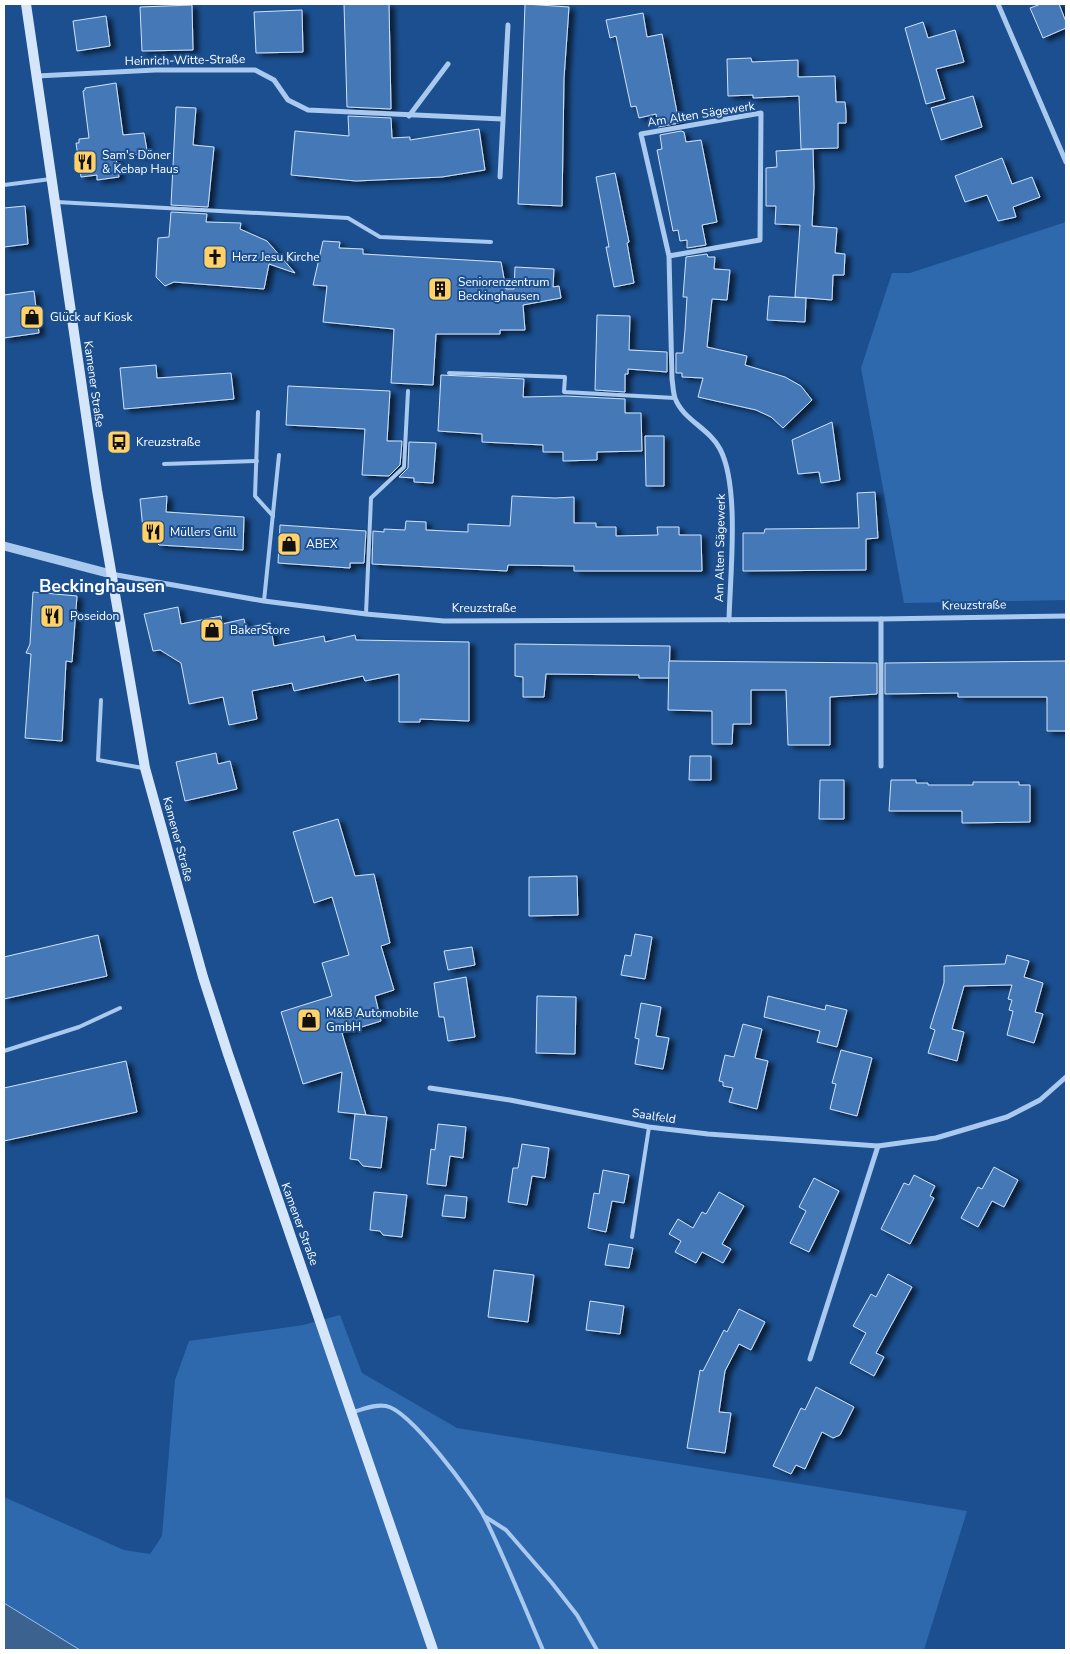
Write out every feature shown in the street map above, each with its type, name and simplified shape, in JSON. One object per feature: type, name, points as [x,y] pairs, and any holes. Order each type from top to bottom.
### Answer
[{"type":"main road","name":"Kamener Straße","points":[[26,4],[96,490],[146,768],[203,977],[265,1165],[434,1650]]},
{"type":"street","points":[[998,4],[1066,162]]},
{"type":"street","points":[[500,177],[508,25]]},
{"type":"street","points":[[409,116],[448,64]]},
{"type":"street","name":"Heinrich-Witte-Straße","points":[[36,76],[155,70],[255,70],[274,80],[288,100],[308,110],[502,119]]},
{"type":"street","name":"Am Alten Sägewerk","points":[[669,256],[760,240],[761,113],[641,134],[669,256],[672,379],[675,398],[684,414],[709,433],[720,450],[727,470],[731,493],[729,620]]},
{"type":"street","name":"Kreuzstraße","points":[[4,546],[112,574],[264,601],[366,614],[444,621],[881,619],[1066,616]]},
{"type":"street","points":[[881,619],[881,766]]},
{"type":"street","name":"Saalfeld","points":[[430,1088],[510,1100],[649,1126],[708,1134],[878,1146],[936,1138],[1007,1117],[1040,1100],[1066,1077]]},
{"type":"street","points":[[810,1359],[878,1146]]},
{"type":"lane","points":[[4,185],[51,179]]},
{"type":"lane","points":[[54,202],[348,218],[380,237],[491,242]]},
{"type":"lane","points":[[449,373],[565,377],[564,392],[675,398]]},
{"type":"lane","points":[[366,614],[371,498],[404,467],[408,391]]},
{"type":"lane","points":[[258,412],[255,496],[273,516]]},
{"type":"lane","points":[[264,601],[279,455]]},
{"type":"lane","points":[[164,464],[256,461]]},
{"type":"lane","points":[[101,700],[98,760],[146,768]]},
{"type":"lane","points":[[4,1051],[79,1027],[120,1008]]},
{"type":"lane","points":[[632,1237],[649,1126]]},
{"type":"lane","points":[[352,1412],[375,1406],[387,1406],[402,1412],[430,1442],[484,1516],[543,1650]]},
{"type":"lane","points":[[484,1516],[506,1530],[552,1583],[577,1615],[597,1650]]},
{"type":"shaded area","points":[[1066,222],[1066,600],[904,603],[861,368],[892,273],[910,273]]},
{"type":"shaded area","points":[[340,1315],[362,1373],[457,1428],[967,1511],[924,1650],[80,1650],[4,1603],[4,1497],[124,1550],[150,1554],[162,1536],[175,1380],[189,1341],[303,1325]]},
{"type":"shaded area","points":[[4,1603],[80,1650],[4,1650]]},
{"type":"building","points":[[344,4],[389,4],[391,109],[347,107]]},
{"type":"building","points":[[525,4],[569,7],[564,78],[562,206],[518,204]]},
{"type":"building","points":[[1041,4],[1059,4],[1066,22],[1066,28],[1043,38],[1030,8]]},
{"type":"building","points":[[192,5],[193,50],[142,51],[140,7]]},
{"type":"building","points":[[302,10],[303,52],[256,53],[254,12]]},
{"type":"building","points":[[643,13],[647,37],[662,34],[679,123],[658,127],[656,114],[639,118],[636,106],[631,107],[616,36],[610,38],[606,20]]},
{"type":"building","points":[[106,16],[110,46],[77,51],[73,21]]},
{"type":"building","points":[[923,22],[928,38],[955,30],[964,62],[936,69],[945,99],[926,104],[905,28]]},
{"type":"building","points":[[751,58],[752,62],[798,60],[798,77],[835,76],[836,102],[845,102],[846,112],[846,123],[838,123],[838,148],[801,149],[799,96],[753,98],[753,95],[728,96],[727,59]]},
{"type":"building","points":[[116,83],[123,135],[144,133],[148,156],[115,152],[119,177],[97,180],[97,175],[81,177],[76,143],[79,143],[79,139],[89,138],[83,91],[85,88]]},
{"type":"building","points":[[973,96],[982,127],[941,140],[931,108]]},
{"type":"building","points":[[176,107],[196,108],[193,145],[214,147],[208,207],[171,205]]},
{"type":"building","points":[[348,116],[391,118],[392,138],[410,137],[410,140],[479,129],[485,170],[442,177],[356,181],[291,175],[295,131],[349,136]]},
{"type":"building","points":[[684,132],[686,142],[701,140],[717,222],[702,225],[706,245],[687,248],[687,240],[680,241],[678,230],[673,231],[657,150],[662,149],[660,135]]},
{"type":"building","points":[[813,149],[812,226],[837,228],[835,253],[845,254],[844,275],[833,275],[832,300],[795,297],[800,225],[775,224],[776,206],[766,206],[766,168],[777,167],[776,151]]},
{"type":"building","points":[[1002,158],[1012,184],[1032,177],[1040,197],[1013,207],[1016,217],[998,221],[987,195],[965,202],[955,176]]},
{"type":"building","points":[[615,173],[629,242],[627,243],[634,283],[614,287],[606,247],[609,247],[596,177]]},
{"type":"building","points":[[25,206],[28,244],[4,247],[4,208]]},
{"type":"building","name":"Herz Jesu Kirche","points":[[171,212],[207,214],[206,222],[241,223],[240,229],[267,241],[295,273],[269,264],[264,289],[174,282],[165,286],[156,277],[158,238],[169,237]]},
{"type":"building","name":"Seniorenzentrum Beckinghausen","points":[[323,241],[340,242],[339,248],[363,249],[363,254],[501,262],[506,289],[514,289],[515,267],[554,269],[553,287],[559,286],[561,298],[523,305],[525,330],[500,330],[500,334],[436,334],[433,385],[391,383],[394,329],[323,322],[327,286],[313,285]]},
{"type":"building","points":[[707,254],[708,257],[715,257],[714,269],[730,270],[727,300],[712,299],[707,347],[747,356],[745,365],[785,377],[801,386],[812,400],[783,428],[771,417],[756,410],[698,397],[703,378],[682,377],[682,373],[676,373],[676,353],[683,353],[685,330],[687,297],[683,297],[686,257]]},
{"type":"building","points":[[34,291],[39,333],[4,338],[4,295]]},
{"type":"building","points":[[769,296],[806,298],[805,322],[767,320]]},
{"type":"building","points":[[597,315],[630,316],[629,350],[667,352],[667,372],[628,369],[628,374],[625,374],[625,392],[595,390]]},
{"type":"building","points":[[156,365],[157,378],[231,373],[234,399],[124,409],[120,368]]},
{"type":"building","points":[[441,375],[524,379],[523,397],[566,396],[625,399],[625,413],[641,413],[642,451],[597,452],[597,460],[563,461],[563,452],[543,452],[543,445],[482,442],[482,434],[438,431]]},
{"type":"building","points":[[288,386],[390,391],[387,441],[402,441],[400,465],[389,476],[362,475],[365,429],[286,425]]},
{"type":"building","points":[[832,422],[840,480],[821,483],[819,472],[798,474],[792,440]]},
{"type":"building","points":[[645,436],[664,436],[664,486],[646,486]]},
{"type":"building","points":[[409,442],[436,443],[433,483],[414,482],[414,478],[399,477],[408,468]]},
{"type":"building","points":[[875,492],[878,538],[866,539],[866,570],[743,571],[743,533],[764,533],[765,529],[859,528],[857,493]]},
{"type":"building","points":[[167,496],[166,512],[244,517],[243,550],[159,545],[143,529],[140,499]]},
{"type":"building","points":[[512,496],[574,497],[574,523],[596,523],[596,527],[616,527],[616,536],[658,535],[657,527],[679,527],[679,535],[701,535],[702,571],[574,571],[574,566],[508,565],[507,571],[372,564],[373,531],[384,532],[384,529],[405,530],[406,521],[426,522],[426,530],[446,531],[468,532],[468,524],[510,526]]},
{"type":"building","points":[[280,525],[366,531],[364,563],[350,563],[350,568],[278,563]]},
{"type":"building","points":[[33,592],[77,596],[72,662],[66,661],[62,741],[25,738],[31,654],[26,653],[30,644]]},
{"type":"building","points":[[178,607],[181,624],[221,616],[222,624],[244,619],[246,628],[270,623],[274,646],[324,636],[325,642],[355,635],[356,640],[469,642],[469,721],[420,719],[420,722],[399,722],[399,674],[365,681],[363,676],[294,691],[292,683],[252,691],[257,719],[229,725],[223,697],[189,704],[181,663],[160,650],[153,651],[144,614]]},
{"type":"building","points":[[515,644],[670,646],[669,678],[639,678],[639,675],[546,674],[544,697],[523,697],[523,677],[515,676]]},
{"type":"building","points":[[669,661],[877,663],[877,694],[830,697],[830,745],[788,745],[786,690],[751,690],[751,724],[733,724],[732,744],[712,744],[712,711],[668,710]]},
{"type":"building","points":[[1066,661],[1066,731],[1047,731],[1047,697],[958,697],[958,693],[885,694],[885,663]]},
{"type":"building","points":[[216,753],[218,764],[230,761],[237,789],[185,801],[176,762]]},
{"type":"building","points":[[690,756],[711,756],[711,780],[689,780]]},
{"type":"building","points":[[820,780],[844,780],[844,819],[819,819]]},
{"type":"building","points":[[891,780],[916,780],[916,783],[928,783],[928,785],[973,785],[973,782],[1019,782],[1019,785],[1030,785],[1030,822],[962,823],[962,811],[889,811]]},
{"type":"building","points":[[338,819],[355,876],[374,874],[390,943],[381,946],[394,990],[375,996],[381,1021],[342,1033],[366,1115],[338,1112],[342,1072],[303,1084],[281,1012],[332,996],[322,963],[349,955],[332,897],[314,903],[293,832]]},
{"type":"building","points":[[577,876],[578,915],[529,916],[529,877]]},
{"type":"building","points":[[635,934],[652,937],[645,979],[621,975],[625,955],[631,956]]},
{"type":"building","points":[[98,935],[107,976],[4,999],[4,957]]},
{"type":"building","points":[[472,947],[475,965],[448,970],[444,951]]},
{"type":"building","points":[[1007,955],[1029,961],[1024,977],[1043,983],[1035,1012],[1043,1014],[1034,1043],[1007,1035],[1013,1011],[1009,1010],[1012,1000],[1008,999],[1012,985],[964,986],[952,1029],[964,1032],[957,1061],[928,1053],[935,1030],[930,1028],[944,983],[944,966],[1005,964]]},
{"type":"building","points":[[466,977],[475,1037],[448,1041],[444,1017],[439,1017],[434,983]]},
{"type":"building","points":[[537,996],[576,997],[575,1054],[536,1053]]},
{"type":"building","points":[[768,996],[825,1010],[826,1005],[847,1010],[837,1047],[817,1042],[820,1031],[764,1017]]},
{"type":"building","points":[[641,1003],[661,1007],[656,1036],[669,1038],[663,1069],[635,1064],[639,1039],[635,1038]]},
{"type":"building","points":[[743,1024],[762,1029],[755,1058],[768,1061],[757,1109],[729,1102],[733,1088],[723,1086],[723,1082],[719,1081],[725,1055],[734,1057]]},
{"type":"building","points":[[841,1050],[872,1058],[857,1116],[830,1109],[836,1084],[832,1083]]},
{"type":"building","points":[[126,1061],[137,1112],[4,1141],[4,1088]]},
{"type":"building","points":[[355,1114],[387,1117],[381,1168],[363,1166],[358,1160],[350,1159]]},
{"type":"building","points":[[438,1124],[466,1127],[463,1158],[450,1156],[446,1186],[427,1184],[431,1149],[435,1150]]},
{"type":"building","points":[[522,1144],[549,1148],[545,1178],[532,1176],[527,1205],[508,1202],[513,1168],[518,1168]]},
{"type":"building","points":[[994,1167],[1018,1180],[1004,1207],[992,1201],[978,1227],[961,1218],[978,1187],[982,1189]]},
{"type":"building","points":[[603,1170],[629,1175],[624,1203],[612,1201],[606,1232],[588,1228],[594,1193],[599,1194]]},
{"type":"building","points":[[914,1175],[935,1186],[930,1196],[934,1198],[910,1244],[881,1229],[904,1183],[909,1185]]},
{"type":"building","points":[[814,1178],[839,1191],[809,1252],[790,1243],[806,1211],[799,1207]]},
{"type":"building","points":[[374,1192],[407,1195],[402,1237],[383,1235],[380,1231],[370,1230]]},
{"type":"building","points":[[719,1192],[744,1206],[722,1244],[731,1249],[723,1263],[702,1252],[696,1263],[675,1252],[681,1241],[669,1234],[678,1219],[693,1228],[702,1212],[706,1214]]},
{"type":"building","points":[[445,1195],[467,1197],[465,1218],[442,1216]]},
{"type":"building","points":[[609,1244],[633,1248],[629,1268],[605,1265]]},
{"type":"building","points":[[494,1270],[534,1275],[528,1322],[488,1317]]},
{"type":"building","points":[[888,1274],[912,1287],[876,1353],[884,1357],[874,1376],[850,1363],[866,1333],[853,1326],[871,1294],[876,1297]]},
{"type":"building","points":[[590,1301],[624,1306],[620,1334],[586,1330]]},
{"type":"building","points":[[739,1309],[765,1322],[751,1350],[739,1344],[725,1371],[719,1412],[731,1413],[725,1453],[687,1448],[700,1370],[703,1371],[724,1330],[727,1332]]},
{"type":"building","points":[[816,1387],[854,1407],[840,1435],[833,1438],[822,1432],[805,1469],[796,1465],[791,1474],[773,1466],[801,1408],[805,1410]]},
{"type":"place","name":"Sam's Döner & Kebap Haus","points":[[85,162]]},
{"type":"place","name":"Herz Jesu Kirche","points":[[215,257]]},
{"type":"place","name":"Seniorenzentrum Beckinghausen","points":[[440,289]]},
{"type":"place","name":"Glück auf Kiosk","points":[[32,317]]},
{"type":"place","name":"Kreuzstraße","points":[[119,442]]},
{"type":"place","name":"Müllers Grill","points":[[153,532]]},
{"type":"place","name":"ABEX","points":[[289,544]]},
{"type":"place","name":"Poseidon","points":[[52,616]]},
{"type":"place","name":"BakerStore","points":[[212,630]]},
{"type":"place","name":"M&B Automobile GmbH","points":[[309,1020]]},
{"type":"district","name":"Beckinghausen","points":[[102,586]]}]
